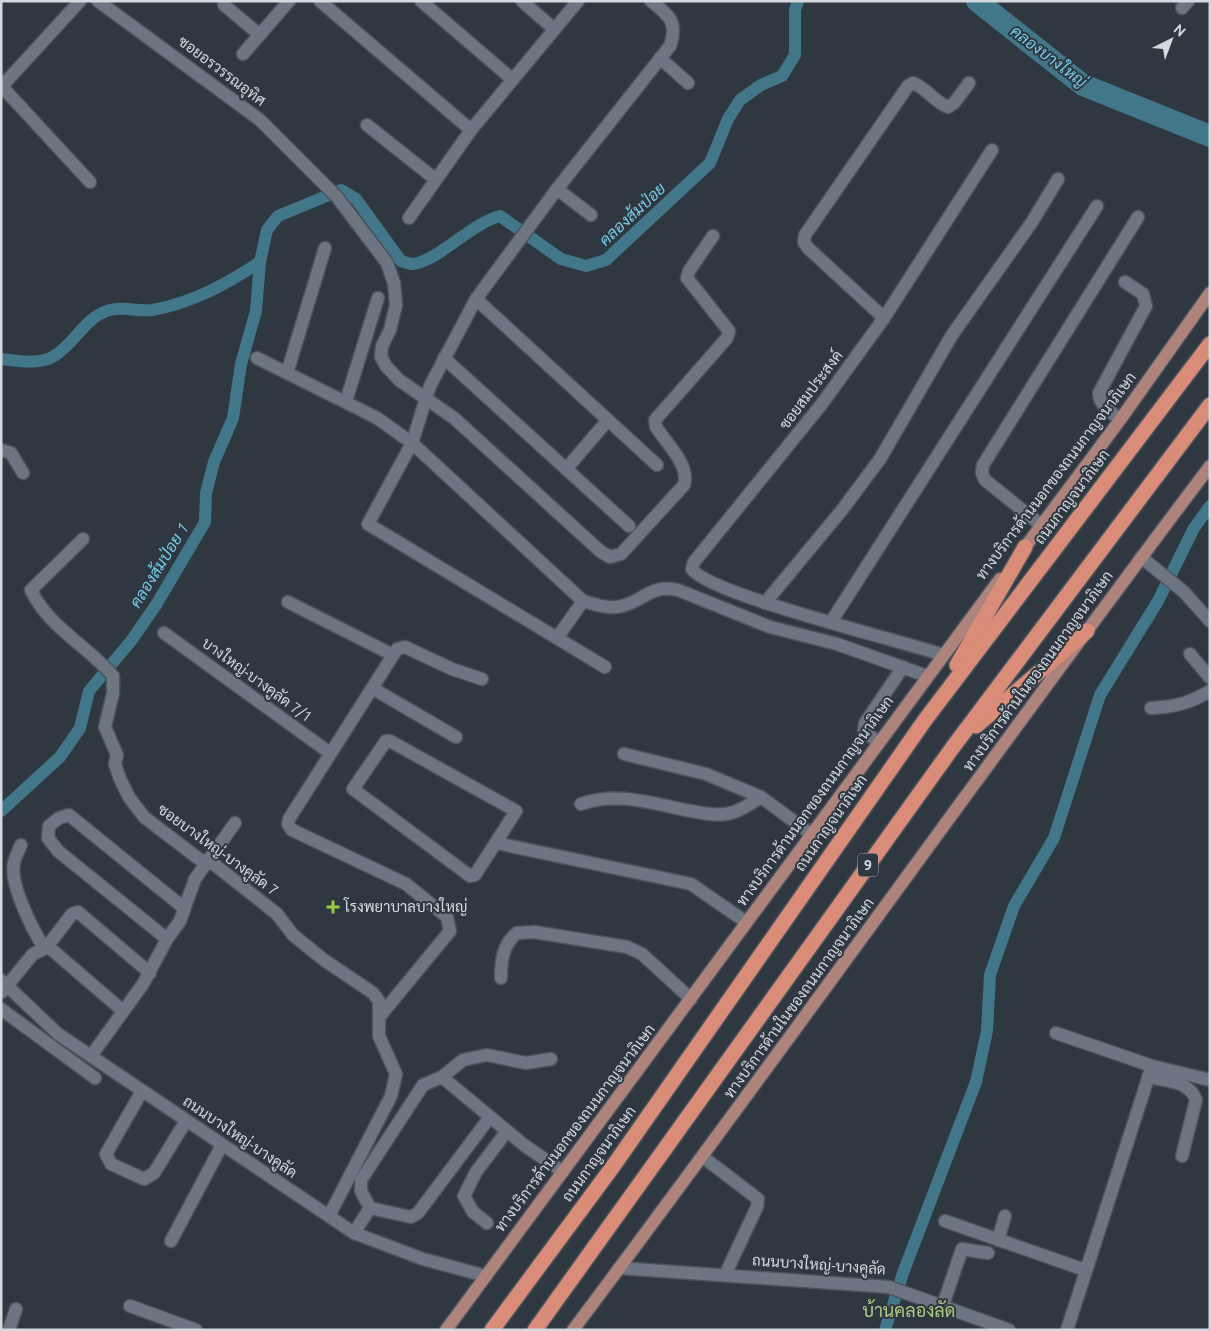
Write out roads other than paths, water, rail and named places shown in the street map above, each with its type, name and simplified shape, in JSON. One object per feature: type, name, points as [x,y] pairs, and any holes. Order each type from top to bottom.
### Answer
[{"type":"highway","name":"ถนนกาญจนาภิเษก","points":[[492,1330],[614,1165],[925,720],[1210,344]]},
{"type":"highway","name":"9","points":[[535,1330],[953,746],[1210,406]]},
{"type":"highway","points":[[925,720],[1025,547]]},
{"type":"highway","points":[[953,746],[1087,631]]},
{"type":"main road","name":"ทางบริการด้านนอกของถนนกาญจนาภิเษก","points":[[446,1330],[692,998],[878,742],[1120,420],[1210,293]]},
{"type":"main road","name":"ทางบริการด้านในของถนนกาญจนาภิเษก","points":[[573,1330],[703,1157],[1141,557],[1210,466]]},
{"type":"street","points":[[80,1],[3,85],[6,91],[90,182]]},
{"type":"street","name":"ซอยอรวรรณอุทิศ","points":[[98,1],[260,120],[337,198],[387,263],[394,283],[396,305],[390,330],[382,346],[381,357],[399,380],[425,398]]},
{"type":"street","points":[[243,54],[289,1]]},
{"type":"street","points":[[320,1],[471,130]]},
{"type":"street","points":[[421,1],[512,79]]},
{"type":"street","points":[[522,1],[554,29]]},
{"type":"street","points":[[409,218],[471,130],[578,1]]},
{"type":"street","points":[[605,667],[368,524],[412,443],[425,398],[476,298],[557,188],[670,46],[674,34],[673,22],[665,12],[651,1]]},
{"type":"street","points":[[224,5],[260,35]]},
{"type":"street","points":[[660,58],[688,83]]},
{"type":"street","points":[[969,83],[954,103],[948,107],[942,105],[919,85],[913,83],[908,86],[805,235],[804,242],[808,248],[884,318],[992,150]]},
{"type":"street","points":[[367,125],[435,179]]},
{"type":"street","points":[[765,603],[842,510],[880,459],[952,335],[1022,236],[1058,179]]},
{"type":"street","points":[[557,188],[591,215]]},
{"type":"street","points":[[832,622],[1097,206]]},
{"type":"street","points":[[1041,525],[985,480],[982,473],[983,465],[1138,217]]},
{"type":"street","points":[[425,398],[454,418],[600,551],[610,557],[621,554],[684,486],[687,476],[684,468],[656,427],[655,420],[727,338],[729,332],[686,278],[688,271],[713,236]]},
{"type":"street","points":[[287,373],[326,248]]},
{"type":"street","points":[[1120,420],[1099,400],[1099,393],[1146,306],[1143,294],[1125,282]]},
{"type":"street","points":[[346,401],[378,298]]},
{"type":"street","points":[[476,298],[657,465]]},
{"type":"street","name":"ซอยสมประสงค์","points":[[884,318],[822,405],[694,562],[692,569],[696,576],[765,603],[943,655]]},
{"type":"street","points":[[257,358],[346,401],[376,418],[412,443],[583,601],[604,607],[622,606],[652,591],[666,588],[678,590],[770,627],[837,644],[927,676]]},
{"type":"street","points":[[444,358],[628,526]]},
{"type":"street","points":[[566,469],[608,420]]},
{"type":"street","points":[[1,450],[11,453],[23,473]]},
{"type":"street","name":"ซอยบางใหญ่-บางคูลัด 7","points":[[83,539],[31,590],[36,600],[60,628],[113,676],[113,692],[105,727],[117,755],[115,764],[129,797],[144,817],[206,863],[215,865],[274,911],[293,936],[324,960],[373,993],[379,1001],[379,1036],[396,1074],[389,1100],[329,1216]]},
{"type":"street","points":[[1141,557],[1184,592],[1210,621]]},
{"type":"street","points":[[557,638],[583,601]]},
{"type":"street","points":[[288,602],[393,655]]},
{"type":"street","name":"บางใหญ่-บางคูลัด 7/1","points":[[164,633],[330,753]]},
{"type":"street","points":[[380,1016],[450,931],[447,917],[406,884],[292,830],[288,824],[289,819],[397,649],[406,647],[452,669],[482,679]]},
{"type":"street","points":[[1190,654],[1210,678]]},
{"type":"street","points":[[878,742],[864,731],[865,723],[903,667]]},
{"type":"street","points":[[372,688],[456,737]]},
{"type":"street","points":[[1151,708],[1175,707],[1192,701],[1210,691]]},
{"type":"street","points":[[390,741],[516,811],[496,843],[475,874],[470,876],[355,792],[354,787],[382,744],[390,741]]},
{"type":"street","points":[[624,754],[706,774],[761,797],[811,834]]},
{"type":"street","points":[[581,804],[597,798],[618,797],[702,813],[725,814],[739,811],[761,797]]},
{"type":"street","points":[[167,939],[58,851],[48,838],[48,826],[58,818],[69,816],[184,908]]},
{"type":"street","points":[[91,1056],[150,973],[167,939],[180,921],[196,879],[235,822]]},
{"type":"street","points":[[496,843],[691,884],[746,922]]},
{"type":"street","points":[[21,844],[14,864],[13,876],[36,934],[45,948],[51,949],[124,1011]]},
{"type":"street","points":[[3,986],[33,954],[45,948],[72,914],[78,912],[150,973]]},
{"type":"street","points":[[501,978],[502,956],[508,941],[517,932],[534,932],[627,946],[642,954],[692,998]]},
{"type":"street","name":"ถนนบางใหญ่-บางคูลัด","points":[[3,986],[58,1034],[354,1234],[423,1259],[486,1276]]},
{"type":"street","points":[[1,1009],[95,1078]]},
{"type":"street","points":[[1056,1033],[1185,1085],[1193,1092],[1196,1100],[1182,1156]]},
{"type":"street","points":[[490,1117],[418,1213],[411,1218],[370,1208],[361,1192],[361,1180],[423,1084],[442,1077],[463,1060],[487,1055],[526,1063],[551,1058]]},
{"type":"street","points":[[1150,1071],[1210,1080]]},
{"type":"street","points":[[1067,1330],[1150,1071]]},
{"type":"street","points":[[442,1077],[507,1131],[563,1172]]},
{"type":"street","points":[[142,1091],[106,1154],[111,1164],[144,1179],[154,1172],[186,1121]]},
{"type":"street","points":[[389,1100],[408,1108]]},
{"type":"street","points":[[487,1223],[474,1212],[464,1196],[476,1172],[507,1131]]},
{"type":"street","points":[[171,1242],[222,1145]]},
{"type":"street","points":[[703,1157],[758,1199],[757,1207],[725,1275]]},
{"type":"street","points":[[354,1234],[370,1208]]},
{"type":"street","points":[[998,1240],[1005,1216]]},
{"type":"street","points":[[945,1221],[1086,1270]]},
{"type":"street","points":[[943,1305],[962,1248],[988,1253]]},
{"type":"street","name":"ถนนบางใหญ่-บางคูลัด","points":[[619,1268],[889,1286],[1009,1330]]},
{"type":"street","points":[[130,1306],[196,1330]]},
{"type":"street","points":[[9,1330],[16,1309]]},
{"type":"waterway","name":"คลองส้มป่อย","points":[[1,811],[60,757],[80,728],[89,691],[131,641],[156,605],[205,522],[206,493],[214,462],[233,418],[241,364],[256,311],[260,262],[267,230],[278,216],[341,190],[356,199],[401,261],[408,263],[413,264],[434,256],[478,226],[500,216],[561,259],[586,266],[606,260],[710,163],[728,119],[740,100],[761,85],[782,76],[795,55],[795,10],[798,1]]},
{"type":"waterway","name":"คลองบางใหญ่","points":[[977,1],[1083,85],[1210,136]]},
{"type":"waterway","points":[[1,359],[28,362],[48,359],[68,345],[87,324],[101,313],[120,309],[152,310],[181,303],[209,292],[260,262]]},
{"type":"waterway","points":[[885,1330],[903,1273],[976,1082],[987,1031],[990,975],[1014,906],[1054,838],[1100,695],[1158,601],[1194,528],[1210,506]]},
{"type":"place","name":"โรงพยาบาลบางใหญ่","points":[[333,907]]},
{"type":"district","name":"บ้านคลองลัด","points":[[909,1311]]},
{"type":"water label","name":"คลองส้มป่อย 1","points":[[159,565]]}]
